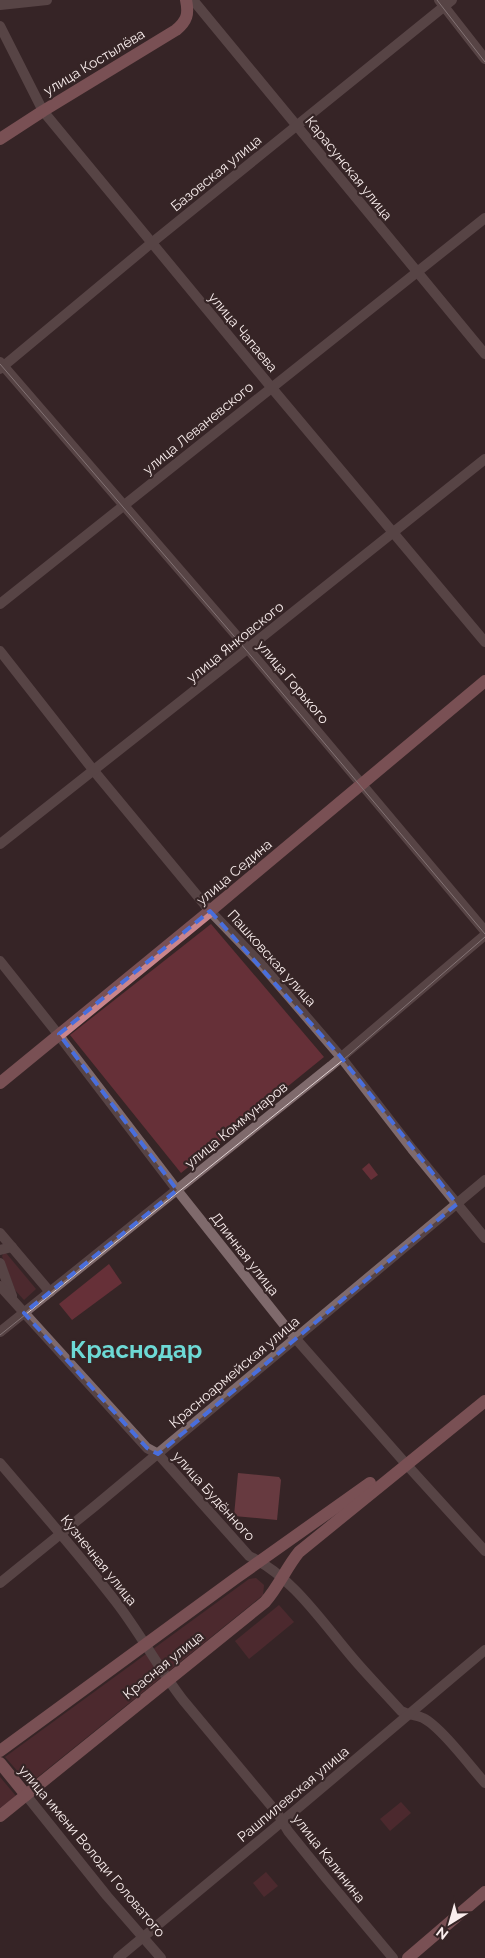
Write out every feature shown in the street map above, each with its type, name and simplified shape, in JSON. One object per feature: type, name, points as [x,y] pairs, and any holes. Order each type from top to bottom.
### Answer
[{"type":"main road","name":"улица Костылёва","points":[[0,140],[43,111],[176,30],[187,19],[186,0]]},
{"type":"main road","name":"улица Седина","points":[[0,1083],[485,682]]},
{"type":"main road","name":"Красная улица","points":[[0,1816],[266,1602],[299,1552],[332,1526],[485,1393]]},
{"type":"main road","name":"Красная улица","points":[[0,1751],[236,1578],[324,1515],[404,1462],[485,1401]]},
{"type":"main road","name":"улица имени Володи Головатого","points":[[0,1763],[26,1795]]},
{"type":"main road","points":[[408,1958],[485,1892]]},
{"type":"street","points":[[0,5],[47,0]]},
{"type":"street","name":"Карасунская улица","points":[[193,0],[485,354]]},
{"type":"street","points":[[445,2],[485,59]]},
{"type":"street","name":"Базовская улица","points":[[1,366],[297,126],[445,2]]},
{"type":"street","name":"улица Чапаева","points":[[0,26],[43,111],[485,642]]},
{"type":"street","name":"улица Леваневского","points":[[0,604],[485,218]]},
{"type":"street","name":"улица Горького","points":[[1,366],[248,649],[485,933]]},
{"type":"street","name":"улица Янковского","points":[[0,844],[485,459]]},
{"type":"street","name":"Пашковская улица","points":[[0,651],[94,771],[210,911],[260,964],[341,1058],[485,1238]]},
{"type":"street","name":"улица Коммунаров","points":[[0,1332],[341,1058],[485,933]]},
{"type":"street","name":"Длинная улица","points":[[0,961],[59,1034],[177,1190],[295,1338],[485,1551]]},
{"type":"street","name":"Красноармейская улица","points":[[0,1583],[158,1454],[485,1180]]},
{"type":"street","points":[[0,1233],[50,1292]]},
{"type":"street","points":[[0,1250],[12,1246]]},
{"type":"street","name":"улица Будённого","points":[[0,1263],[14,1302]]},
{"type":"street","name":"улица Будённого","points":[[0,1286],[147,1448],[158,1454],[249,1556],[260,1561],[282,1579],[395,1704],[409,1715],[423,1718],[437,1728],[485,1783]]},
{"type":"street","name":"Кузнечная улица","points":[[0,1464],[116,1602],[168,1681]]},
{"type":"street","points":[[324,1515],[332,1526]]},
{"type":"street","name":"Рашпилевская улица","points":[[118,1958],[485,1650]]},
{"type":"street","name":"улица Калинина","points":[[168,1681],[283,1821],[288,1831],[394,1958]]},
{"type":"street","name":"улица имени Володи Головатого","points":[[26,1795],[107,1896],[161,1958]]},
{"type":"street","points":[[416,1958],[485,1899]]},
{"type":"street","points":[[381,1958],[383,1947]]},
{"type":"highlighted area","points":[[210,911],[340,1056],[457,1204],[158,1454],[147,1448],[24,1313],[177,1190],[59,1034]]},
{"type":"shaded area","points":[[211,924],[324,1057],[181,1173],[70,1035]]},
{"type":"shaded area","points":[[369,1163],[378,1175],[371,1180],[362,1169]]},
{"type":"shaded area","points":[[4,1253],[36,1289],[24,1300],[15,1290],[2,1256]]},
{"type":"shaded area","points":[[109,1264],[122,1283],[72,1320],[59,1304]]},
{"type":"shaded area","points":[[238,1473],[279,1477],[281,1480],[277,1520],[234,1516]]},
{"type":"shaded area","points":[[256,1578],[264,1585],[263,1595],[29,1784],[5,1757],[249,1579]]},
{"type":"shaded area","points":[[279,1605],[294,1622],[249,1659],[235,1641]]},
{"type":"shaded area","points":[[0,1777],[16,1796],[0,1808]]},
{"type":"shaded area","points":[[401,1802],[411,1813],[390,1831],[380,1819]]},
{"type":"shaded area","points":[[266,1872],[278,1886],[264,1897],[253,1883]]},
{"type":"tram line","points":[[437,0],[485,62]]},
{"type":"tram line","points":[[0,364],[246,650],[485,934]]},
{"type":"tram line","points":[[0,1335],[343,1060],[485,937]]},
{"type":"district","name":"Краснодар","points":[[136,1349]]}]
